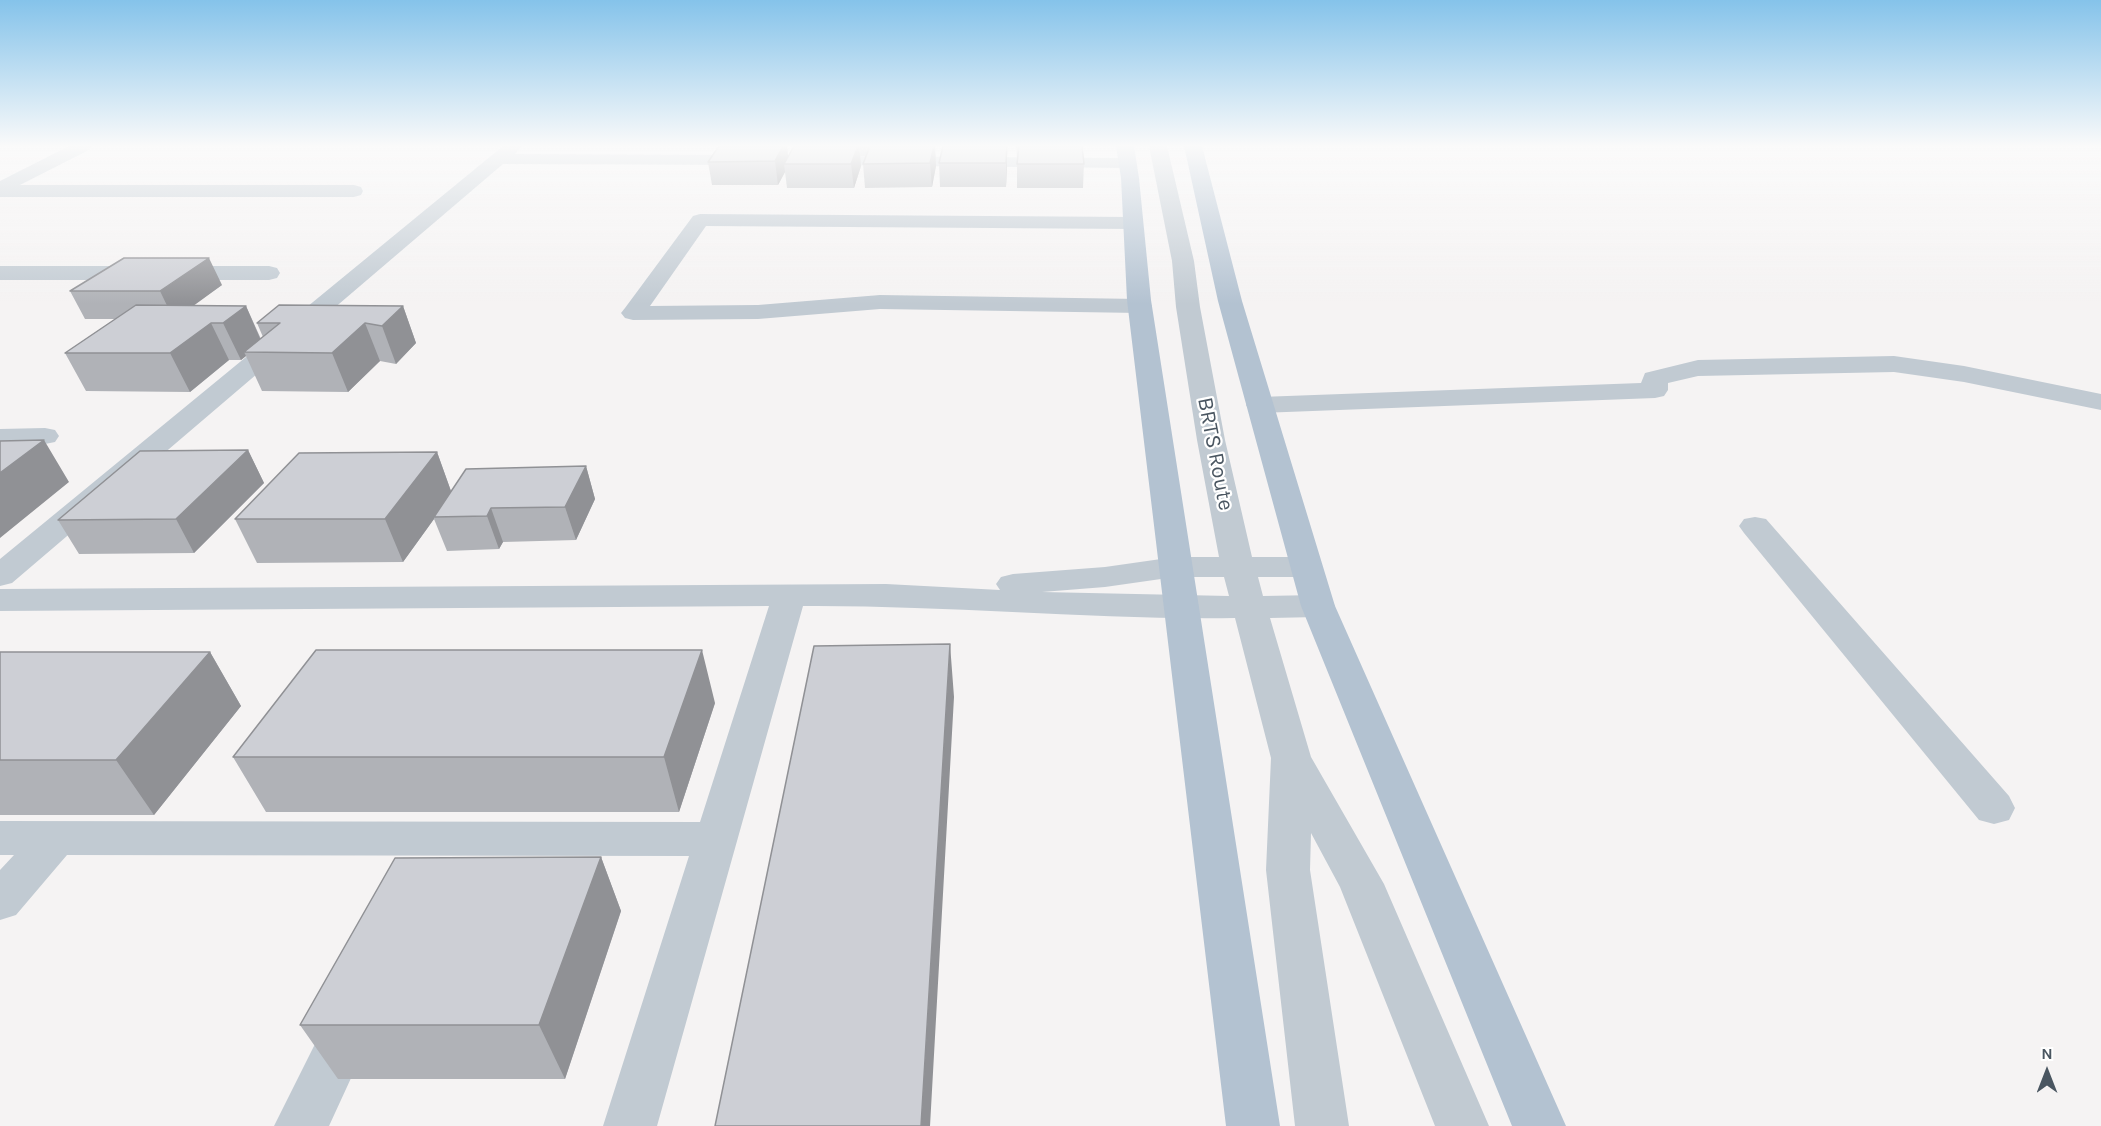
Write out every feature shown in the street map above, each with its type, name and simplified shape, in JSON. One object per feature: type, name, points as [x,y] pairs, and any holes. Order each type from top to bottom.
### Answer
[{"type":"main road","points":[[1134,199],[1133,223],[1140,306],[1253,1126]]},
{"type":"main road","points":[[1206,199],[1230,301],[1318,606],[1539,1126]]},
{"type":"street","points":[[0,576],[451,199]]},
{"type":"street","name":"BRTS Route","points":[[1157,199],[1183,261],[1188,307],[1211,440],[1238,567],[1291,758]]},
{"type":"street","points":[[1133,223],[700,220],[633,313],[758,312],[880,302],[1140,306]]},
{"type":"street","points":[[0,273],[269,273]]},
{"type":"street","points":[[1260,405],[1655,390],[1654,379],[1698,369],[1831,364],[1893,364],[1929,369],[2101,402]]},
{"type":"street","points":[[0,437],[45,436]]},
{"type":"street","points":[[1755,526],[1994,808]]},
{"type":"street","points":[[886,595],[1105,577],[1175,567],[1305,567]]},
{"type":"street","points":[[0,600],[886,595],[1182,608],[1318,606]]},
{"type":"street","points":[[630,1126],[789,596]]},
{"type":"street","points":[[1291,758],[1288,870],[1322,1126]]},
{"type":"street","points":[[1291,758],[1361,884],[1462,1126]]},
{"type":"street","points":[[0,838],[716,839]]},
{"type":"street","points":[[0,901],[56,838]]},
{"type":"street","points":[[421,881],[442,838]]},
{"type":"street","points":[[301,1126],[369,988]]},
{"type":"building","points":[[124,258],[209,258],[160,291],[70,291]]},
{"type":"building","points":[[136,305],[246,306],[223,323],[211,323],[170,353],[65,353]]},
{"type":"building","points":[[279,305],[403,306],[382,326],[365,323],[332,353],[244,352],[280,323],[257,323]]},
{"type":"building","points":[[44,440],[0,473],[0,441]]},
{"type":"building","points":[[248,450],[176,519],[58,520],[140,451]]},
{"type":"building","points":[[437,452],[385,519],[235,519],[299,453]]},
{"type":"building","points":[[586,466],[565,507],[491,508],[487,516],[434,517],[466,469]]},
{"type":"building","points":[[950,644],[921,1126],[715,1126],[814,646]]},
{"type":"building","points":[[316,650],[702,650],[664,757],[233,757]]},
{"type":"building","points":[[0,652],[210,652],[116,760],[0,760]]},
{"type":"building","points":[[601,857],[539,1025],[300,1025],[395,858]]}]
